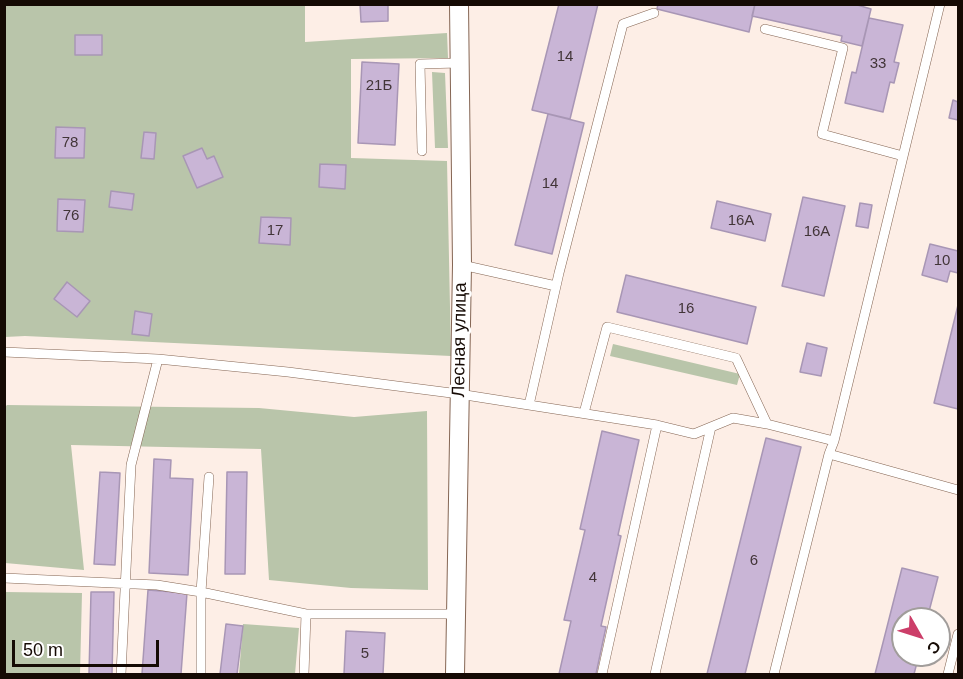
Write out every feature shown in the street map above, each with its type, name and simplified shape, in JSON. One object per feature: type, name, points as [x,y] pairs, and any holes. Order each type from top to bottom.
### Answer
[{"type":"street","name":"Лесная улица","points":[[455,675],[462,265],[459,4]]},
{"type":"lane","points":[[774,675],[834,441],[940,4]]},
{"type":"lane","points":[[529,405],[556,286],[623,24],[654,13]]},
{"type":"lane","points":[[765,29],[843,48],[822,134],[903,156]]},
{"type":"lane","points":[[422,151],[420,64],[459,63]]},
{"type":"lane","points":[[462,265],[556,286]]},
{"type":"lane","points":[[584,413],[607,327],[736,358],[767,424]]},
{"type":"lane","points":[[4,351],[158,359],[288,372],[584,413],[657,425],[694,434],[733,418],[834,441]]},
{"type":"lane","points":[[121,675],[131,465],[158,359]]},
{"type":"lane","points":[[602,675],[657,425]]},
{"type":"lane","points":[[655,675],[711,427]]},
{"type":"lane","points":[[829,454],[958,490]]},
{"type":"lane","points":[[201,675],[201,592],[209,477]]},
{"type":"lane","points":[[4,578],[157,585],[306,614],[456,614]]},
{"type":"lane","points":[[304,675],[306,614]]},
{"type":"lane","points":[[948,675],[958,634]]},
{"type":"green space","points":[[4,5],[305,5],[305,42],[447,33],[448,58],[351,59],[351,158],[447,161],[451,356],[25,336],[5,337]]},
{"type":"green space","points":[[432,72],[445,73],[448,148],[435,148]]},
{"type":"green space","points":[[613,344],[740,374],[737,385],[610,356]]},
{"type":"green space","points":[[7,405],[259,408],[354,417],[427,411],[428,590],[351,588],[269,580],[261,449],[71,445],[84,570],[5,563],[4,408]]},
{"type":"green space","points":[[5,592],[82,593],[80,674],[5,674]]},
{"type":"green space","points":[[243,624],[299,628],[295,674],[239,674]]},
{"type":"building","points":[[360,4],[388,4],[388,21],[361,22]]},
{"type":"building","points":[[559,4],[598,4],[570,119],[532,110]]},
{"type":"building","points":[[658,4],[755,4],[749,32],[657,9]]},
{"type":"building","points":[[755,4],[854,4],[871,9],[862,46],[841,41],[842,36],[752,16]]},
{"type":"building","points":[[869,18],[903,25],[894,62],[899,63],[894,83],[890,82],[883,112],[845,103],[852,72],[856,73]]},
{"type":"building","points":[[75,35],[102,35],[102,55],[75,55]]},
{"type":"building","points":[[362,62],[399,64],[395,145],[358,143]]},
{"type":"building","points":[[953,100],[958,102],[958,120],[949,118]]},
{"type":"building","points":[[548,114],[584,123],[552,254],[515,245]]},
{"type":"building","points":[[56,127],[85,128],[84,158],[55,158]]},
{"type":"building","points":[[144,132],[156,133],[154,159],[141,158]]},
{"type":"building","points":[[202,148],[207,159],[214,156],[223,177],[197,188],[183,156]]},
{"type":"building","points":[[320,164],[346,165],[345,189],[319,187]]},
{"type":"building","points":[[111,191],[134,194],[132,210],[109,207]]},
{"type":"building","points":[[803,197],[845,206],[824,296],[782,286]]},
{"type":"building","points":[[58,199],[85,200],[83,232],[57,231]]},
{"type":"building","points":[[717,201],[771,214],[765,241],[711,228]]},
{"type":"building","points":[[860,203],[872,205],[868,228],[856,226]]},
{"type":"building","points":[[261,217],[291,218],[290,245],[259,243]]},
{"type":"building","points":[[930,244],[958,251],[958,273],[950,271],[947,282],[922,275]]},
{"type":"building","points":[[626,275],[756,307],[747,344],[617,312]]},
{"type":"building","points":[[67,282],[90,301],[77,317],[54,299]]},
{"type":"building","points":[[958,305],[958,409],[934,403]]},
{"type":"building","points":[[135,311],[152,314],[149,336],[132,334]]},
{"type":"building","points":[[807,343],[827,348],[821,376],[800,372]]},
{"type":"building","points":[[602,431],[639,440],[601,626],[606,627],[596,674],[559,674],[571,621],[564,620],[585,530],[580,529]]},
{"type":"building","points":[[766,438],[801,447],[745,674],[707,674]]},
{"type":"building","points":[[154,459],[171,460],[170,478],[193,479],[188,575],[149,573]]},
{"type":"building","points":[[100,472],[120,473],[115,565],[94,564]]},
{"type":"building","points":[[227,472],[247,472],[245,574],[225,574]]},
{"type":"building","points":[[902,568],[938,577],[930,607],[892,607]]},
{"type":"building","points":[[148,590],[187,593],[181,674],[142,674]]},
{"type":"building","points":[[91,592],[114,592],[112,674],[89,674]]},
{"type":"building","points":[[891,611],[891,667],[916,667],[914,674],[875,674]]},
{"type":"building","points":[[226,624],[243,626],[237,674],[220,674]]},
{"type":"building","points":[[346,631],[385,633],[383,674],[344,674]]}]
